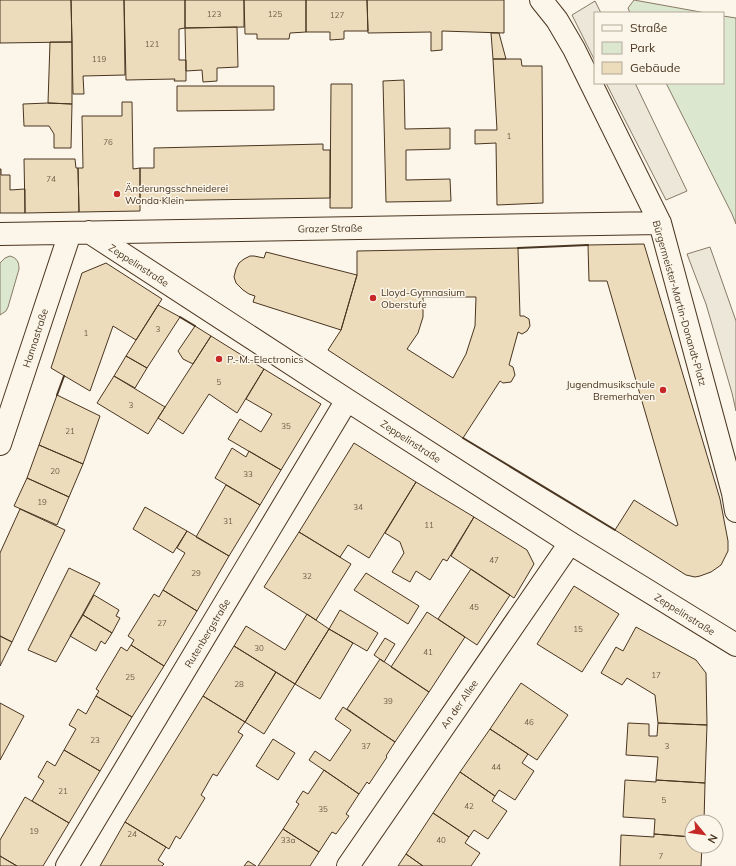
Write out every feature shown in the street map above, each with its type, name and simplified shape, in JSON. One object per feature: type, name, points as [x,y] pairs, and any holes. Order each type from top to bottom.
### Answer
[{"type":"street","name":"Bürgermeister-Martin-Donandt-Platz","points":[[541,0],[557,20],[574,49],[660,223],[733,493],[736,512]]},
{"type":"street","name":"Grazer Straße","points":[[0,234],[660,223]]},
{"type":"street","name":"Zeppelinstraße","points":[[79,232],[347,400],[570,543],[736,645]]},
{"type":"street","name":"Hannastraße","points":[[0,444],[79,232]]},
{"type":"street","name":"Rutenbergstraße","points":[[67,866],[347,400]]},
{"type":"street","name":"An der Allee","points":[[348,866],[570,543]]},
{"type":"green space","points":[[634,0],[700,12],[630,12],[628,8]]},
{"type":"green space","points":[[724,16],[736,18],[736,224],[667,84],[724,84]]},
{"type":"green space","points":[[10,256],[17,261],[19,264],[19,269],[8,307],[6,311],[0,315],[0,263],[5,258]]},
{"type":"shaded area","points":[[595,1],[600,12],[594,12],[594,59],[572,15]]},
{"type":"shaded area","points":[[607,84],[635,84],[687,191],[666,200]]},
{"type":"shaded area","points":[[710,247],[736,321],[736,411],[706,304],[687,254]]},
{"type":"building","points":[[0,0],[71,0],[72,42],[0,43]]},
{"type":"building","points":[[71,0],[124,0],[125,75],[83,76],[84,94],[73,94]]},
{"type":"building","points":[[124,0],[185,0],[185,28],[179,29],[179,60],[186,60],[186,81],[174,81],[175,79],[126,80]]},
{"type":"building","points":[[185,0],[244,0],[244,27],[185,28]]},
{"type":"building","points":[[244,0],[306,0],[306,32],[290,33],[289,39],[257,39],[257,34],[245,34]]},
{"type":"building","points":[[306,0],[367,0],[368,31],[344,31],[344,39],[330,40],[330,32],[306,32]]},
{"type":"building","points":[[367,0],[504,0],[504,33],[442,31],[442,50],[431,51],[431,32],[368,33]]},
{"type":"building","points":[[237,27],[238,67],[217,68],[217,81],[203,82],[202,70],[186,71],[185,28]]},
{"type":"building","points":[[491,33],[499,33],[506,59],[493,59]]},
{"type":"building","points":[[50,42],[72,42],[72,104],[48,103]]},
{"type":"building","points":[[493,59],[521,59],[522,66],[542,66],[543,203],[497,205],[496,143],[475,144],[475,130],[497,130]]},
{"type":"building","points":[[404,80],[405,129],[450,128],[450,149],[406,150],[406,180],[450,179],[451,201],[386,202],[383,81]]},
{"type":"building","points":[[331,84],[352,84],[352,208],[330,208]]},
{"type":"building","points":[[177,86],[274,86],[274,110],[177,111]]},
{"type":"building","points":[[122,102],[132,102],[133,169],[140,168],[140,211],[79,212],[78,168],[83,168],[82,116],[122,116]]},
{"type":"building","points":[[23,104],[72,104],[71,148],[54,148],[54,134],[49,126],[24,126]]},
{"type":"building","points":[[323,144],[323,150],[330,150],[330,198],[140,201],[140,168],[154,168],[154,148]]},
{"type":"building","points":[[24,159],[75,159],[76,168],[78,168],[79,212],[25,213]]},
{"type":"building","points":[[0,169],[1,175],[10,175],[10,190],[25,189],[25,213],[0,213]]},
{"type":"building","name":"Jugendmusikschule Bremerhaven","points":[[644,244],[720,499],[728,541],[728,551],[721,565],[711,572],[695,577],[686,575],[615,530],[634,500],[676,526],[678,525],[607,281],[589,281],[588,245]]},
{"type":"building","points":[[518,248],[520,316],[524,316],[529,319],[530,326],[527,331],[522,334],[518,332],[509,365],[513,367],[515,375],[511,382],[503,383],[500,381],[463,438],[328,350],[341,330],[357,275],[357,251]],"holes":[[[423,297],[476,297],[475,326],[466,354],[453,378],[407,349],[418,333],[423,317]]]},
{"type":"building","points":[[266,252],[357,275],[341,330],[253,302],[255,296],[243,290],[236,283],[234,277],[236,269],[239,263],[244,259],[250,256],[264,258]]},
{"type":"building","points":[[106,263],[162,299],[136,340],[113,326],[90,391],[51,368],[82,273]]},
{"type":"building","points":[[158,305],[180,317],[147,368],[126,356]]},
{"type":"building","points":[[195,326],[211,336],[193,364],[183,359],[178,351]]},
{"type":"building","points":[[211,336],[264,369],[237,413],[209,394],[183,434],[158,418]]},
{"type":"building","points":[[126,356],[147,368],[135,388],[114,376]]},
{"type":"building","points":[[264,369],[321,404],[281,470],[228,439],[240,419],[261,432],[272,414],[246,399]]},
{"type":"building","points":[[114,376],[165,407],[148,434],[97,403]]},
{"type":"building","points":[[57,395],[100,416],[83,464],[39,445]]},
{"type":"building","points":[[354,443],[416,482],[369,558],[348,545],[340,557],[299,532]]},
{"type":"building","points":[[39,445],[83,464],[69,497],[27,478]]},
{"type":"building","points":[[232,448],[246,457],[249,451],[281,470],[260,505],[215,478]]},
{"type":"building","points":[[27,478],[69,497],[57,525],[14,506]]},
{"type":"building","points":[[416,482],[474,517],[447,561],[443,559],[430,580],[416,571],[410,582],[392,572],[404,553],[400,542],[385,533]]},
{"type":"building","points":[[226,485],[260,505],[229,556],[196,537]]},
{"type":"building","points":[[145,507],[187,531],[173,553],[133,529]]},
{"type":"building","points":[[20,509],[65,530],[12,642],[0,636],[0,553]]},
{"type":"building","points":[[474,517],[527,550],[534,564],[514,598],[451,556]]},
{"type":"building","points":[[187,531],[229,556],[197,611],[163,590],[185,553],[177,548]]},
{"type":"building","points":[[299,532],[351,564],[316,620],[264,587]]},
{"type":"building","points":[[69,568],[100,583],[56,662],[28,650]]},
{"type":"building","points":[[471,569],[510,595],[477,645],[438,619]]},
{"type":"building","points":[[366,573],[419,606],[408,624],[354,590]]},
{"type":"building","points":[[574,586],[619,614],[582,672],[537,644]]},
{"type":"building","points":[[163,590],[197,611],[164,666],[131,645],[134,640],[128,636],[154,594],[159,597]]},
{"type":"building","points":[[94,595],[119,610],[116,616],[120,618],[112,633],[83,615]]},
{"type":"building","points":[[340,610],[378,633],[367,651],[329,629]]},
{"type":"building","points":[[427,612],[465,637],[429,692],[391,667]]},
{"type":"building","points":[[307,614],[329,629],[295,684],[234,646],[246,626],[285,650]]},
{"type":"building","points":[[83,615],[112,633],[105,644],[101,641],[96,651],[70,636]]},
{"type":"building","points":[[636,627],[696,660],[706,673],[707,725],[658,723],[655,695],[627,678],[622,685],[601,673],[616,647],[623,651]]},
{"type":"building","points":[[329,629],[353,643],[320,699],[295,684]]},
{"type":"building","points":[[0,636],[12,642],[0,666]]},
{"type":"building","points":[[385,638],[395,644],[384,662],[374,655]]},
{"type":"building","points":[[131,645],[164,666],[132,717],[96,696],[99,691],[96,689],[121,647],[127,651]]},
{"type":"building","points":[[234,646],[276,672],[245,722],[203,696]]},
{"type":"building","points":[[380,659],[429,692],[395,742],[347,709]]},
{"type":"building","points":[[276,672],[295,684],[264,734],[245,722]]},
{"type":"building","points":[[521,683],[568,715],[537,760],[490,729]]},
{"type":"building","points":[[96,696],[132,717],[100,771],[64,750],[76,729],[69,725],[78,709],[86,714]]},
{"type":"building","points":[[203,696],[245,722],[238,732],[243,735],[217,776],[213,774],[201,795],[205,798],[180,839],[176,836],[169,849],[125,822]]},
{"type":"building","points":[[0,703],[24,716],[0,760]]},
{"type":"building","points":[[343,707],[395,742],[369,784],[367,782],[359,794],[309,760],[315,751],[330,761],[351,730],[335,719]]},
{"type":"building","points":[[628,723],[649,724],[649,736],[657,736],[658,723],[707,725],[705,783],[656,780],[658,757],[626,755]]},
{"type":"building","points":[[490,729],[528,754],[522,763],[534,771],[515,800],[499,790],[495,796],[460,772]]},
{"type":"building","points":[[273,739],[295,753],[278,780],[256,766]]},
{"type":"building","points":[[64,750],[100,771],[69,823],[32,801],[44,781],[38,777],[47,761],[55,766]]},
{"type":"building","points":[[324,770],[359,794],[346,814],[349,816],[336,834],[332,832],[319,852],[283,829],[299,804],[296,802],[303,791],[308,794]]},
{"type":"building","points":[[460,772],[495,796],[492,801],[507,811],[488,839],[474,830],[469,837],[433,813]]},
{"type":"building","points":[[625,780],[705,783],[704,814],[684,814],[684,836],[654,834],[655,819],[623,817]]},
{"type":"building","points":[[25,797],[69,823],[43,866],[17,866],[0,856],[0,840]]},
{"type":"building","points":[[433,813],[469,837],[465,843],[480,853],[471,866],[423,866],[406,854]]},
{"type":"building","points":[[125,822],[166,847],[158,860],[164,864],[162,866],[100,866]]},
{"type":"building","points":[[283,829],[319,852],[310,866],[258,866]]},
{"type":"building","points":[[654,834],[684,836],[684,854],[702,854],[701,866],[620,866],[621,835],[654,837]]},
{"type":"building","points":[[406,854],[423,866],[398,866]]},
{"type":"building","points":[[0,856],[17,866],[0,866]]},
{"type":"building","points":[[248,861],[256,866],[244,866]]},
{"type":"wall","points":[[518,248],[588,245]]},
{"type":"wall","points":[[180,317],[195,326]]},
{"type":"wall","points":[[57,395],[64,376]]},
{"type":"wall","points":[[463,438],[615,530]]},
{"type":"place","name":"Änderungsschneiderei Wonda Klein","points":[[117,194]]},
{"type":"place","name":"Lloyd-Gymnasium Oberstufe","points":[[373,298]]},
{"type":"place","name":"P.-M.-Electronics","points":[[219,359]]},
{"type":"place","name":"Jugendmusikschule Bremerhaven","points":[[663,390]]}]
